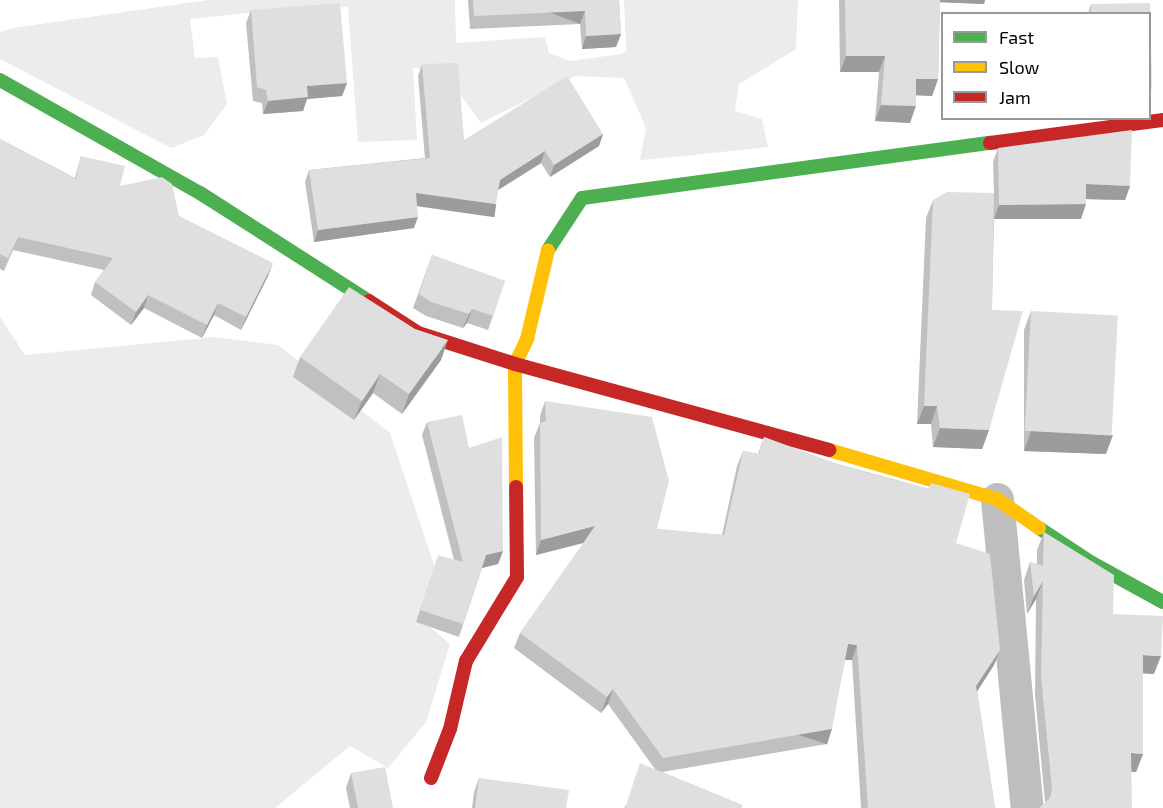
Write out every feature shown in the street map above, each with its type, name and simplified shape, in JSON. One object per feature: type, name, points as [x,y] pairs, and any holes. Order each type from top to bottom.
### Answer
[{"type":"street","points":[[0,80],[200,193],[418,333],[515,364],[997,499],[1092,563],[1163,602]]},
{"type":"street","points":[[431,778],[450,729],[466,661],[517,577],[515,364],[527,339],[548,249],[582,198],[1163,120]]},
{"type":"street","points":[[997,499],[1027,808]]},
{"type":"shaded area","points":[[208,0],[455,0],[456,43],[545,37],[549,53],[570,61],[621,54],[626,51],[624,0],[798,0],[796,49],[739,84],[735,111],[762,119],[768,147],[640,160],[646,128],[624,78],[575,76],[481,123],[460,94],[456,70],[413,68],[417,140],[358,142],[348,7],[298,8],[190,19],[195,58],[218,57],[227,104],[204,135],[171,148],[0,59],[0,32],[13,28]]},
{"type":"shaded area","points":[[0,317],[25,355],[215,337],[278,345],[390,433],[441,586],[429,626],[450,644],[426,722],[388,768],[350,746],[275,808],[0,808]]},
{"type":"building","points":[[473,0],[619,0],[621,34],[586,36],[585,11],[474,16]]},
{"type":"building","points":[[845,0],[940,0],[938,79],[916,79],[916,106],[881,105],[885,56],[846,56]]},
{"type":"building","points":[[340,3],[347,83],[307,86],[308,97],[268,101],[266,90],[257,87],[251,10]]},
{"type":"building","points":[[1150,3],[1150,12],[1091,12],[1091,4]]},
{"type":"building","points":[[458,63],[464,140],[567,76],[603,134],[554,165],[545,151],[500,180],[496,204],[416,193],[418,217],[318,230],[309,170],[430,158],[422,64]]},
{"type":"building","points":[[1132,130],[1130,186],[1086,184],[1086,204],[999,205],[998,148]]},
{"type":"building","points":[[0,139],[76,179],[81,156],[125,166],[120,186],[162,177],[172,184],[179,216],[273,263],[246,317],[218,303],[207,325],[148,295],[136,312],[95,282],[113,258],[18,237],[8,258],[0,254]]},
{"type":"building","points":[[947,192],[994,193],[992,310],[1023,311],[989,430],[940,428],[937,406],[924,406],[933,200]]},
{"type":"building","points":[[432,255],[505,281],[493,316],[472,309],[469,314],[431,302],[419,294]]},
{"type":"building","points":[[349,287],[415,329],[448,340],[409,394],[380,374],[362,401],[300,357]]},
{"type":"building","points":[[1031,311],[1118,316],[1112,435],[1025,431]]},
{"type":"building","points":[[545,401],[652,417],[669,481],[657,529],[724,535],[743,451],[759,454],[764,437],[834,463],[876,475],[929,489],[931,483],[970,494],[956,543],[990,554],[1000,650],[976,686],[995,808],[868,808],[857,645],[848,644],[832,729],[663,758],[613,689],[607,697],[520,633],[595,526],[541,540],[540,423],[546,421]]},
{"type":"building","points":[[462,415],[469,448],[502,437],[503,551],[486,555],[463,624],[420,610],[438,555],[463,562],[427,422]]},
{"type":"building","points":[[1044,532],[1114,575],[1113,614],[1163,616],[1161,656],[1143,655],[1143,754],[1131,753],[1132,808],[1039,808],[1050,798],[1052,788],[1041,677],[1043,581],[1034,596],[1030,562],[1043,566]]},
{"type":"building","points":[[640,763],[742,805],[740,808],[625,808]]},
{"type":"building","points":[[385,767],[393,808],[358,808],[351,773]]},
{"type":"building","points":[[479,778],[569,790],[566,808],[475,808]]},
{"type":"traffic: fast","points":[[0,80],[200,193],[369,301]]},
{"type":"traffic: fast","points":[[548,250],[582,198],[990,143]]},
{"type":"traffic: fast","points":[[1039,528],[1092,563],[1163,602]]},
{"type":"traffic: slow","points":[[516,487],[515,364],[527,339],[548,250]]},
{"type":"traffic: slow","points":[[829,450],[997,499],[1039,528]]},
{"type":"traffic: jam","points":[[990,143],[1163,120]]},
{"type":"traffic: jam","points":[[369,301],[418,333],[515,364],[829,450]]},
{"type":"traffic: jam","points":[[431,778],[450,729],[466,661],[517,577],[516,487]]}]
